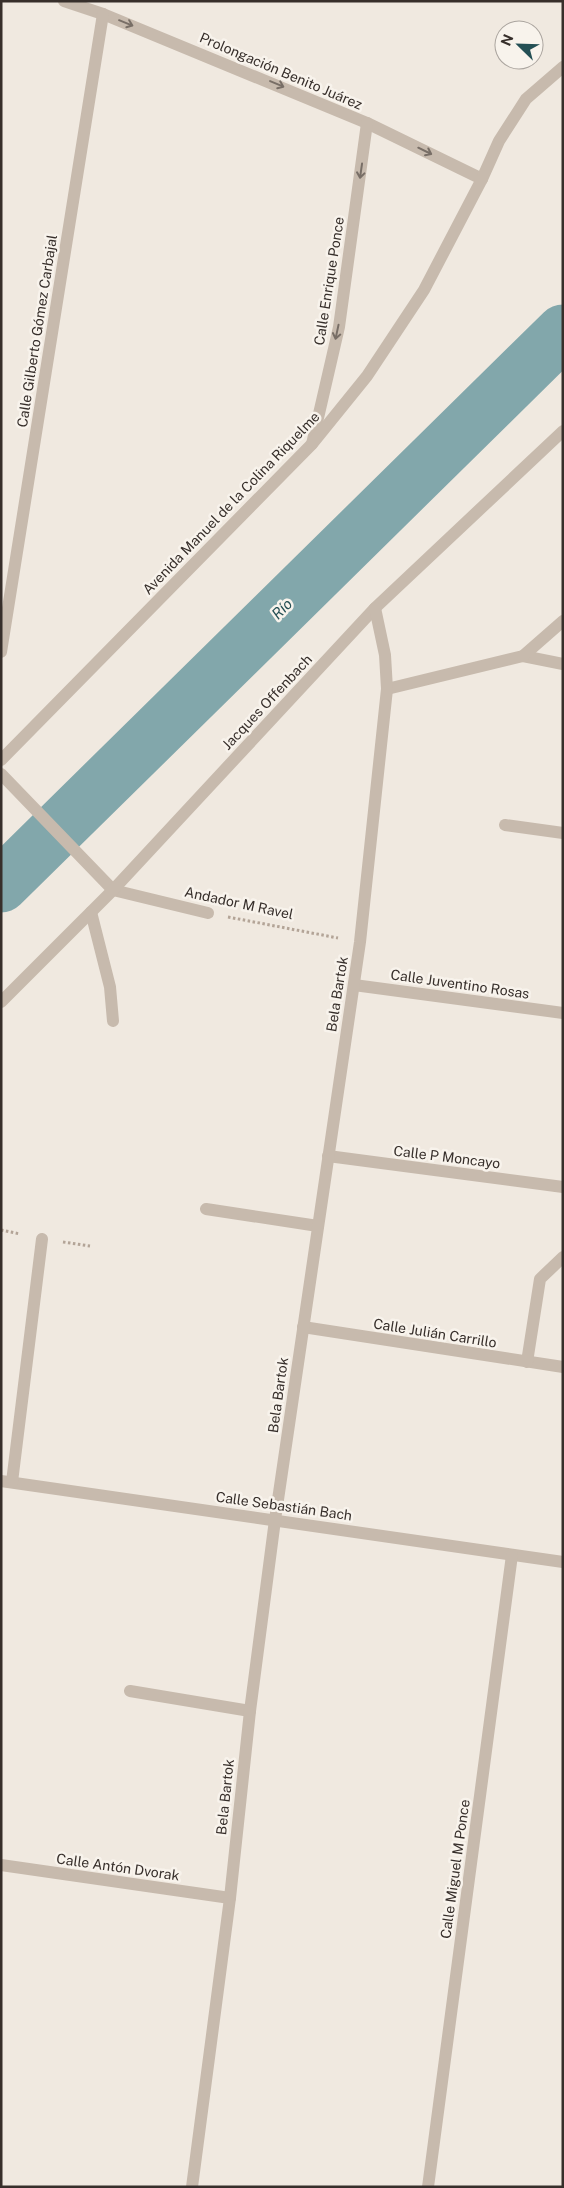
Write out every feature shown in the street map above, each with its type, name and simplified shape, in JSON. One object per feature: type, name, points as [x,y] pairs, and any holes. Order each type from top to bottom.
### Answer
[{"type":"street","name":"Prolongación Benito Juárez","points":[[64,1],[103,14],[367,123],[482,179]]},
{"type":"street","name":"Calle Gilberto Gómez Carbajal","points":[[1,652],[103,14]]},
{"type":"street","name":"Avenida Manuel de la Colina Riquelme","points":[[1,760],[312,444],[367,376],[424,290],[482,179],[499,141],[526,99],[563,67]]},
{"type":"street","name":"Calle Enrique Ponce","points":[[312,444],[339,327],[367,123]]},
{"type":"street","name":"Jacques Offenbach","points":[[1,1002],[113,890],[375,608],[563,431]]},
{"type":"street","name":"Bela Bartok","points":[[192,2187],[230,1898],[250,1711],[275,1520],[360,942],[387,689],[384,655],[375,608]]},
{"type":"street","points":[[523,656],[563,621]]},
{"type":"street","points":[[387,689],[523,656],[563,664]]},
{"type":"street","points":[[1,774],[113,890]]},
{"type":"street","points":[[505,825],[563,833]]},
{"type":"street","name":"Andador M Ravel","points":[[113,890],[208,913]]},
{"type":"street","points":[[91,912],[110,987],[113,1021]]},
{"type":"street","name":"Calle Juventino Rosas","points":[[354,985],[563,1013]]},
{"type":"street","name":"Calle P Moncayo","points":[[328,1156],[563,1187]]},
{"type":"street","points":[[206,1209],[318,1226]]},
{"type":"street","points":[[6,1482],[42,1239]]},
{"type":"street","points":[[526,1362],[540,1279],[563,1257]]},
{"type":"street","name":"Calle Julián Carrillo","points":[[303,1327],[563,1367]]},
{"type":"street","name":"Calle Sebastián Bach","points":[[6,1482],[563,1562]]},
{"type":"street","name":"Calle Miguel M Ponce","points":[[428,2187],[512,1555]]},
{"type":"street","points":[[130,1691],[250,1711]]},
{"type":"street","name":"Calle Antón Dvorak","points":[[1,1865],[230,1898]]},
{"type":"path","name":"Andador M Ravel","points":[[208,913],[360,942]]},
{"type":"waterway","name":"Río","points":[[1,885],[563,332]]}]
